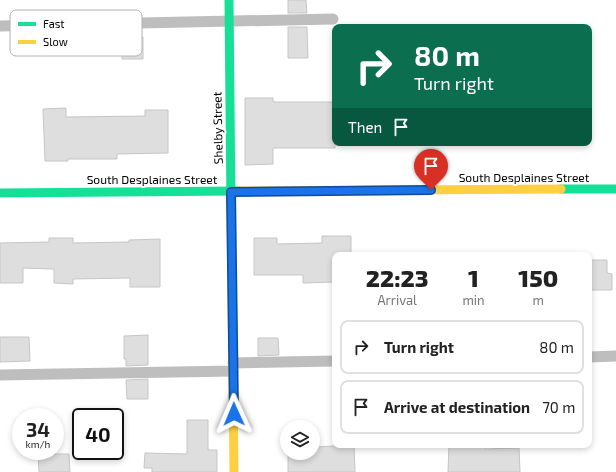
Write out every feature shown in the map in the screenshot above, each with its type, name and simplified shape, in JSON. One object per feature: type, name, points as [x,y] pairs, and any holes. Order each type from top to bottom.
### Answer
[{"type":"street","name":"Shelby Street","points":[[229,0],[234,472]]},
{"type":"street","name":"South Desplaines Street","points":[[0,193],[616,189]]},
{"type":"lane","points":[[142,23],[333,19]]},
{"type":"lane","points":[[0,26],[10,26]]},
{"type":"lane","points":[[592,357],[616,356]]},
{"type":"lane","points":[[0,375],[233,367],[332,361]]},
{"type":"building","points":[[288,0],[306,0],[307,13],[288,13]]},
{"type":"building","points":[[288,27],[307,27],[308,58],[288,58]]},
{"type":"building","points":[[143,37],[143,59],[122,59],[122,56],[142,56]]},
{"type":"building","points":[[245,98],[273,98],[273,102],[332,102],[332,146],[335,146],[335,148],[273,148],[273,164],[245,165]]},
{"type":"building","points":[[66,108],[66,117],[145,116],[145,110],[168,110],[168,153],[117,154],[117,159],[68,159],[68,161],[45,161],[43,109]]},
{"type":"building","points":[[322,236],[351,236],[351,252],[332,252],[332,282],[303,283],[303,275],[254,275],[254,238],[277,238],[277,244],[322,243]]},
{"type":"building","points":[[49,238],[73,238],[73,243],[129,242],[129,240],[160,239],[160,287],[130,287],[130,278],[73,279],[73,284],[54,283],[54,269],[23,268],[23,283],[0,283],[0,243],[49,242]]},
{"type":"building","points":[[592,260],[607,260],[607,273],[612,274],[612,290],[592,290]]},
{"type":"building","points":[[148,335],[148,365],[126,366],[126,359],[124,359],[124,336]]},
{"type":"building","points":[[0,337],[29,337],[30,361],[0,362]]},
{"type":"building","points":[[258,338],[278,338],[279,355],[258,356]]},
{"type":"building","points":[[148,379],[148,399],[127,399],[126,380]]},
{"type":"building","points":[[187,420],[208,420],[208,450],[217,450],[217,472],[152,472],[152,468],[144,468],[145,453],[187,454]]},
{"type":"building","points":[[320,447],[354,448],[355,472],[288,472],[288,460],[320,460]]},
{"type":"building","points":[[449,448],[519,448],[520,472],[448,472]]},
{"type":"building","points":[[64,454],[69,454],[70,472],[39,472],[38,460],[64,460]]},
{"type":"traffic: fast","points":[[229,0],[231,207]]},
{"type":"traffic: fast","points":[[561,189],[616,189]]},
{"type":"traffic: fast","points":[[0,193],[239,191]]},
{"type":"traffic: slow","points":[[239,191],[561,189]]},
{"type":"traffic: slow","points":[[231,207],[234,472]]},
{"type":"route","points":[[234,414],[231,192],[431,190]]}]
